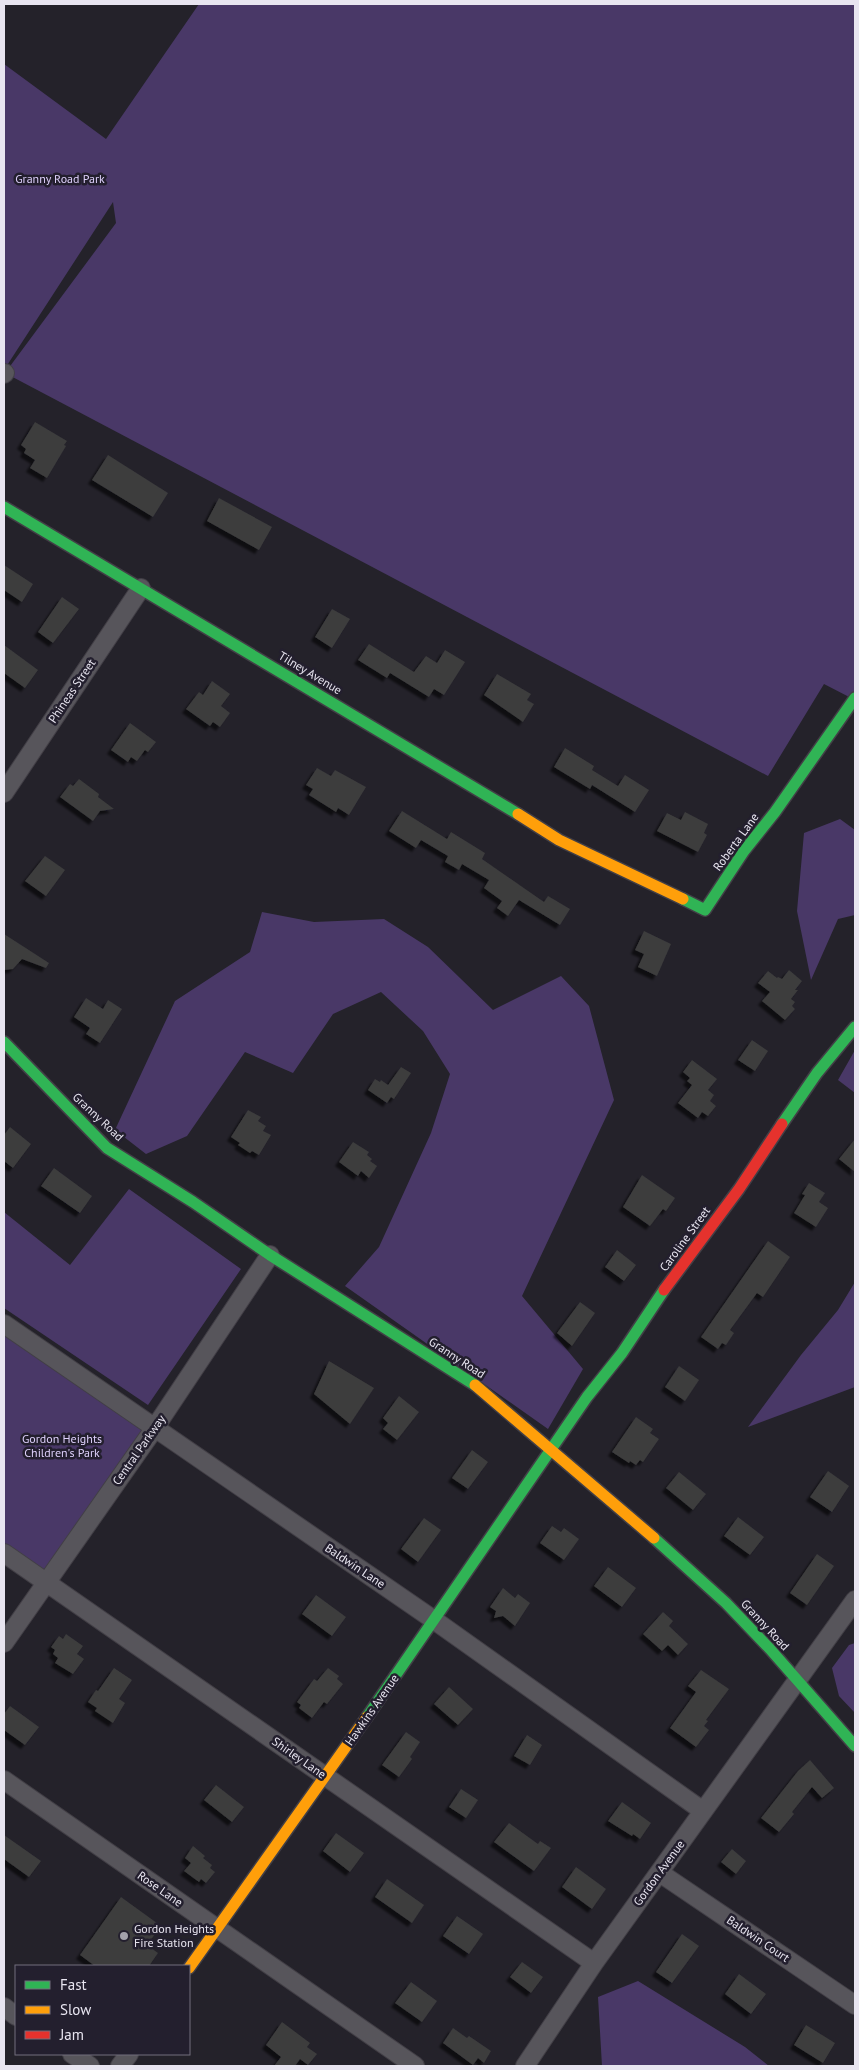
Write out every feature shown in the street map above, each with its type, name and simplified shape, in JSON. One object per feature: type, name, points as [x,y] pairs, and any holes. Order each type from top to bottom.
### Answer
[{"type":"street","name":"Tilney Avenue","points":[[4,506],[459,777],[558,840],[603,861]]},
{"type":"street","name":"Phineas Street","points":[[4,793],[141,588]]},
{"type":"street","name":"Roberta Lane","points":[[603,861],[705,910],[744,851],[775,812],[855,698]]},
{"type":"street","name":"Caroline Street","points":[[551,1449],[739,1189],[817,1073],[855,1027]]},
{"type":"street","name":"Granny Road","points":[[7,1053],[107,1148],[201,1207],[270,1255],[474,1384],[726,1603],[770,1649],[796,1681],[855,1746]]},
{"type":"street","name":"Central Parkway","points":[[4,1643],[154,1429],[270,1255]]},
{"type":"street","name":"Baldwin Lane","points":[[4,1324],[434,1620],[703,1811]]},
{"type":"street","name":"Hawkins Avenue","points":[[190,1967],[326,1776],[551,1449]]},
{"type":"street","name":"Shirley Lane","points":[[4,1553],[594,1963]]},
{"type":"street","name":"Gordon Avenue","points":[[525,2066],[594,1963],[855,1600]]},
{"type":"street","name":"Rose Lane","points":[[4,1780],[415,2066]]},
{"type":"street","name":"Baldwin Court","points":[[660,1873],[855,2005]]},
{"type":"street","points":[[4,2007],[15,2015]]},
{"type":"street","points":[[74,2055],[90,2066]]},
{"type":"street","points":[[120,2066],[128,2055]]},
{"type":"green space","name":"Granny Road Park","points":[[199,4],[855,4],[855,700],[824,684],[768,776],[5,373],[116,223],[113,202],[4,370],[4,64],[106,139]]},
{"type":"green space","points":[[840,819],[855,830],[855,915],[838,919],[811,980],[797,911],[804,833]]},
{"type":"green space","points":[[262,912],[314,922],[384,919],[428,947],[493,1010],[561,976],[589,1006],[614,1100],[522,1296],[583,1369],[548,1429],[345,1286],[379,1247],[431,1133],[450,1074],[423,1031],[381,992],[333,1014],[293,1073],[245,1052],[187,1136],[146,1154],[115,1130],[175,1001],[250,952]]},
{"type":"green space","points":[[855,1050],[855,1093],[838,1080]]},
{"type":"green space","points":[[129,1189],[241,1269],[148,1405],[4,1308],[4,1212],[70,1265]]},
{"type":"green space","points":[[855,1282],[855,1387],[748,1427],[801,1355],[838,1310]]},
{"type":"green space","name":"Gordon Heights Children's Park","points":[[4,1334],[143,1431],[44,1572],[4,1544]]},
{"type":"green space","points":[[855,1643],[855,1713],[839,1696],[832,1668],[849,1645]]},
{"type":"green space","points":[[638,1981],[745,2047],[769,2066],[602,2066],[598,1997]]},
{"type":"building","points":[[35,422],[67,441],[47,478],[30,468],[35,460],[24,453],[26,449],[21,445]]},
{"type":"building","points":[[108,455],[168,493],[153,517],[92,480]]},
{"type":"building","points":[[219,498],[272,527],[259,550],[207,521]]},
{"type":"building","points":[[4,565],[33,584],[22,602],[4,590]]},
{"type":"building","points":[[62,597],[79,609],[53,643],[38,632]]},
{"type":"building","points":[[332,609],[350,619],[332,648],[315,637]]},
{"type":"building","points":[[369,644],[414,672],[426,656],[437,663],[445,650],[465,662],[444,695],[434,689],[429,697],[390,673],[387,678],[358,660]]},
{"type":"building","points":[[4,645],[38,670],[25,688],[4,673]]},
{"type":"building","points":[[497,674],[531,694],[527,700],[534,704],[523,722],[484,695]]},
{"type":"building","points":[[212,681],[230,694],[221,706],[230,713],[220,727],[213,722],[210,726],[186,709],[199,692],[203,695]]},
{"type":"building","points":[[130,723],[156,742],[148,752],[145,750],[137,761],[131,757],[128,762],[111,750]]},
{"type":"building","points":[[565,748],[594,766],[592,770],[618,786],[625,775],[649,790],[635,812],[592,785],[590,789],[554,767]]},
{"type":"building","points":[[317,768],[331,776],[335,770],[366,787],[349,815],[338,808],[336,812],[309,795],[313,789],[306,785]]},
{"type":"building","points":[[79,779],[99,794],[98,797],[114,809],[100,811],[93,821],[60,797],[70,784],[73,786]]},
{"type":"building","points":[[402,811],[447,839],[451,832],[485,853],[482,859],[544,902],[548,896],[570,909],[560,925],[519,900],[508,916],[497,908],[502,901],[484,888],[489,880],[462,864],[459,870],[445,862],[448,856],[421,840],[416,848],[389,831]]},
{"type":"building","points":[[685,812],[708,824],[704,833],[707,835],[698,852],[657,831],[667,813],[681,820]]},
{"type":"building","points":[[45,856],[65,870],[46,896],[25,881]]},
{"type":"building","points":[[644,931],[671,944],[657,976],[638,967],[644,954],[635,950]]},
{"type":"building","points":[[4,934],[49,963],[46,968],[22,959],[13,969],[4,970]]},
{"type":"building","points":[[789,970],[802,981],[791,999],[795,1002],[792,1006],[795,1009],[785,1020],[762,1001],[770,992],[758,983],[768,971],[777,978],[782,979]]},
{"type":"building","points":[[86,998],[103,1009],[108,1000],[122,1009],[100,1043],[86,1034],[90,1028],[74,1017]]},
{"type":"building","points":[[752,1040],[768,1051],[755,1071],[738,1060]]},
{"type":"building","points":[[692,1060],[717,1079],[708,1090],[714,1095],[710,1101],[716,1106],[708,1116],[702,1112],[698,1118],[678,1103],[692,1085],[687,1081],[690,1078],[683,1072]]},
{"type":"building","points":[[401,1067],[411,1073],[394,1099],[391,1097],[387,1103],[368,1090],[375,1079],[380,1082],[381,1080],[388,1085]]},
{"type":"building","points":[[248,1110],[261,1117],[258,1121],[266,1126],[263,1131],[271,1135],[259,1155],[252,1151],[250,1153],[238,1145],[240,1143],[231,1137]]},
{"type":"building","points":[[10,1127],[31,1144],[13,1168],[4,1161],[4,1135]]},
{"type":"building","points":[[855,1139],[855,1172],[839,1159]]},
{"type":"building","points":[[353,1142],[369,1152],[367,1155],[372,1159],[370,1161],[377,1166],[369,1178],[361,1171],[358,1176],[339,1162]]},
{"type":"building","points":[[54,1168],[92,1196],[80,1213],[41,1186]]},
{"type":"building","points":[[642,1175],[675,1198],[666,1211],[663,1209],[650,1226],[623,1207]]},
{"type":"building","points":[[809,1183],[825,1193],[819,1202],[828,1208],[816,1227],[794,1213],[805,1195],[802,1194]]},
{"type":"building","points":[[768,1241],[790,1257],[763,1297],[757,1293],[730,1330],[734,1333],[726,1345],[722,1343],[718,1349],[701,1337]]},
{"type":"building","points":[[617,1250],[636,1265],[624,1281],[605,1267]]},
{"type":"building","points":[[580,1302],[595,1313],[572,1346],[557,1333]]},
{"type":"building","points":[[329,1361],[374,1388],[350,1424],[314,1394]]},
{"type":"building","points":[[679,1366],[699,1380],[685,1401],[665,1387]]},
{"type":"building","points":[[399,1396],[419,1412],[397,1440],[383,1429],[388,1423],[383,1418]]},
{"type":"building","points":[[636,1417],[653,1429],[650,1433],[659,1439],[643,1462],[640,1460],[636,1465],[630,1461],[629,1463],[612,1452]]},
{"type":"building","points":[[472,1450],[488,1462],[468,1489],[452,1478]]},
{"type":"building","points":[[828,1471],[849,1486],[832,1512],[810,1497]]},
{"type":"building","points":[[679,1472],[706,1494],[693,1510],[666,1488]]},
{"type":"building","points":[[738,1517],[764,1537],[750,1555],[724,1536]]},
{"type":"building","points":[[424,1518],[441,1530],[418,1562],[401,1549]]},
{"type":"building","points":[[552,1526],[561,1532],[564,1528],[579,1539],[564,1560],[540,1543]]},
{"type":"building","points":[[817,1554],[834,1566],[807,1605],[790,1593]]},
{"type":"building","points":[[608,1567],[636,1588],[622,1607],[594,1586]]},
{"type":"building","points":[[503,1588],[515,1598],[518,1594],[530,1603],[515,1626],[503,1616],[494,1618],[496,1611],[490,1607]]},
{"type":"building","points":[[316,1595],[346,1617],[332,1636],[302,1614]]},
{"type":"building","points":[[663,1612],[673,1621],[669,1626],[688,1644],[678,1655],[668,1645],[662,1651],[643,1634]]},
{"type":"building","points":[[66,1634],[83,1646],[77,1654],[84,1659],[73,1674],[55,1663],[58,1658],[53,1654],[55,1650],[51,1647],[59,1636],[63,1639]]},
{"type":"building","points":[[114,1668],[132,1680],[119,1699],[125,1703],[113,1723],[95,1711],[97,1708],[88,1702]]},
{"type":"building","points":[[328,1668],[339,1676],[337,1679],[343,1684],[327,1704],[324,1702],[312,1718],[299,1708],[301,1705],[297,1702],[314,1679],[317,1681]]},
{"type":"building","points":[[701,1670],[729,1689],[706,1720],[708,1721],[704,1726],[709,1730],[696,1747],[670,1728],[696,1692],[688,1686]]},
{"type":"building","points":[[449,1687],[473,1709],[458,1725],[434,1704]]},
{"type":"building","points":[[10,1706],[39,1727],[25,1745],[4,1730],[4,1714]]},
{"type":"building","points":[[406,1732],[420,1742],[410,1757],[412,1759],[399,1777],[382,1765]]},
{"type":"building","points":[[527,1735],[542,1745],[530,1765],[514,1756]]},
{"type":"building","points":[[810,1760],[834,1788],[822,1798],[812,1787],[779,1832],[761,1818],[798,1771]]},
{"type":"building","points":[[216,1785],[244,1807],[232,1822],[204,1800]]},
{"type":"building","points":[[461,1789],[478,1800],[466,1818],[449,1807]]},
{"type":"building","points":[[622,1802],[651,1823],[640,1839],[608,1821]]},
{"type":"building","points":[[509,1823],[538,1844],[540,1841],[551,1848],[534,1871],[494,1842]]},
{"type":"building","points":[[336,1833],[364,1853],[350,1872],[323,1851]]},
{"type":"building","points":[[4,1835],[41,1861],[29,1877],[4,1859]]},
{"type":"building","points":[[193,1846],[205,1856],[203,1858],[212,1865],[210,1868],[215,1872],[206,1883],[201,1879],[199,1882],[184,1871],[191,1863],[185,1858]]},
{"type":"building","points":[[732,1849],[746,1861],[736,1874],[721,1862]]},
{"type":"building","points":[[576,1867],[606,1889],[592,1909],[562,1887]]},
{"type":"building","points":[[387,1879],[424,1905],[412,1923],[375,1897]]},
{"type":"building","name":"Gordon Heights Fire Station","points":[[121,1897],[161,1926],[147,1945],[158,1953],[150,1965],[94,1965],[80,1955]]},
{"type":"building","points":[[457,1916],[483,1934],[469,1954],[443,1936]]},
{"type":"building","points":[[682,1934],[699,1946],[672,1983],[656,1972]]},
{"type":"building","points":[[522,1962],[543,1977],[531,1993],[510,1977]]},
{"type":"building","points":[[739,1974],[766,1994],[751,2014],[725,1994]]},
{"type":"building","points":[[411,1982],[437,2001],[422,2022],[395,2003]]},
{"type":"building","points":[[282,2022],[310,2043],[307,2047],[317,2054],[308,2065],[300,2059],[295,2066],[274,2066],[281,2057],[266,2045]]},
{"type":"building","points":[[806,2025],[835,2043],[823,2063],[794,2045]]},
{"type":"building","points":[[453,2028],[491,2051],[484,2063],[478,2058],[473,2065],[443,2043]]},
{"type":"traffic: fast","points":[[4,507],[518,814]]},
{"type":"traffic: fast","points":[[683,899],[705,910],[744,851],[775,812],[855,698]]},
{"type":"traffic: fast","points":[[782,1124],[817,1073],[855,1027]]},
{"type":"traffic: fast","points":[[4,1042],[107,1148],[193,1202],[270,1255],[475,1385]]},
{"type":"traffic: fast","points":[[367,1717],[587,1397],[622,1353],[664,1290]]},
{"type":"traffic: fast","points":[[654,1538],[726,1603],[770,1649],[855,1746]]},
{"type":"traffic: slow","points":[[518,814],[559,840],[683,899]]},
{"type":"traffic: slow","points":[[475,1385],[654,1538]]},
{"type":"traffic: slow","points":[[190,1967],[367,1717]]},
{"type":"traffic: jam","points":[[664,1290],[739,1189],[782,1124]]},
{"type":"place","name":"Gordon Heights Fire Station","points":[[124,1936]]}]
